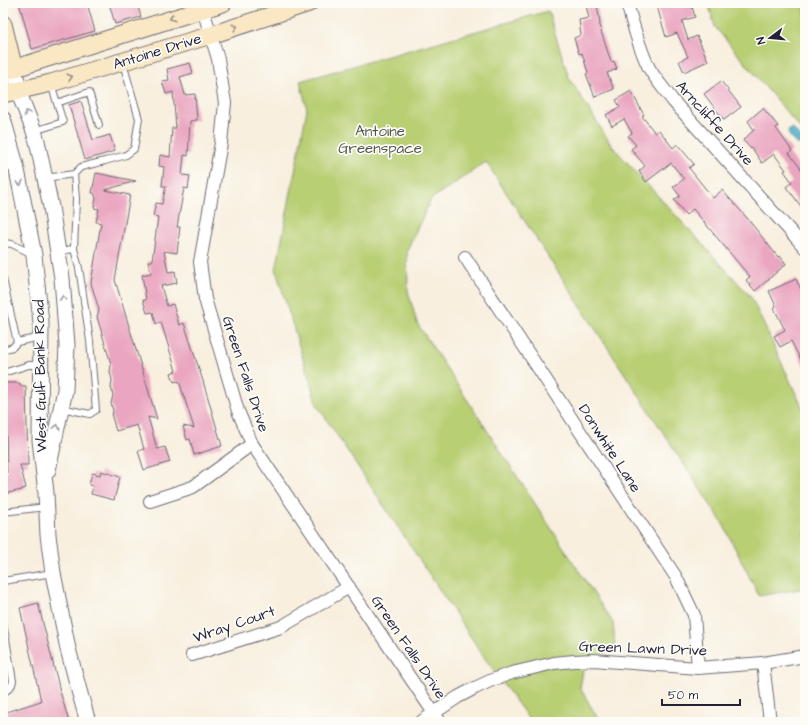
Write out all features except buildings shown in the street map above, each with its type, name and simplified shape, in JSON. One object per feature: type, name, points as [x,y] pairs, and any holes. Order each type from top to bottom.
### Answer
[{"type":"main road","name":"Antoine Drive","points":[[9,71],[202,6],[223,3]]},
{"type":"main road","name":"Antoine Drive","points":[[11,92],[51,83],[122,62],[309,3]]},
{"type":"main road","name":"West Gulf Bank Road","points":[[3,24],[9,71]]},
{"type":"street","name":"Arncliffe Drive","points":[[627,3],[643,54],[659,84],[805,248]]},
{"type":"street","name":"Green Falls Drive","points":[[202,6],[218,59],[225,103],[221,143],[200,262],[205,299],[238,411],[252,444],[437,718]]},
{"type":"street","name":"West Gulf Bank Road","points":[[9,71],[11,92],[24,106],[34,132],[51,207],[62,278],[67,345],[65,390],[47,471],[46,500]]},
{"type":"street","name":"West Gulf Bank Road","points":[[4,125],[9,167],[34,255],[41,324],[40,440],[48,535],[53,573],[68,649],[88,722]]},
{"type":"street","points":[[34,255],[58,251]]},
{"type":"street","name":"Donwhite Lane","points":[[464,257],[676,577],[694,615],[698,668]]},
{"type":"street","points":[[150,501],[193,487],[252,444]]},
{"type":"street","name":"Wray Court","points":[[192,656],[281,627],[349,587]]},
{"type":"street","name":"Green Lawn Drive","points":[[420,722],[437,718],[458,697],[492,680],[512,673],[554,663],[592,660],[698,668],[763,664],[805,656]]},
{"type":"street","points":[[763,664],[770,722]]},
{"type":"lane","points":[[45,178],[74,174],[81,167],[126,155],[134,149],[139,119],[122,62]]},
{"type":"lane","points":[[34,132],[63,122],[51,83]]},
{"type":"lane","points":[[57,103],[89,92],[99,125]]},
{"type":"lane","points":[[61,408],[90,414],[96,410],[90,340],[79,268],[74,249],[76,199],[74,174]]},
{"type":"lane","points":[[3,243],[12,244],[34,255]]},
{"type":"lane","points":[[58,251],[74,249]]},
{"type":"lane","points":[[3,279],[16,342],[13,347],[3,350]]},
{"type":"lane","points":[[16,342],[41,337]]},
{"type":"lane","points":[[3,373],[29,365],[41,365]]},
{"type":"lane","points":[[3,512],[46,500]]},
{"type":"lane","points":[[3,581],[53,573]]},
{"type":"lane","points":[[3,625],[13,681],[12,687],[3,692]]},
{"type":"green space","points":[[708,3],[805,3],[805,134],[715,27]]},
{"type":"green space","name":"Antoine Greenspace","points":[[548,11],[569,78],[612,146],[751,297],[805,413],[805,588],[759,596],[723,524],[486,162],[431,199],[407,250],[408,291],[417,323],[613,623],[615,645],[583,671],[580,688],[600,722],[531,722],[486,660],[317,405],[276,270],[307,109],[300,81]]},
{"type":"water","points":[[792,128],[803,139],[798,145],[793,141],[788,133],[788,131]]}]
